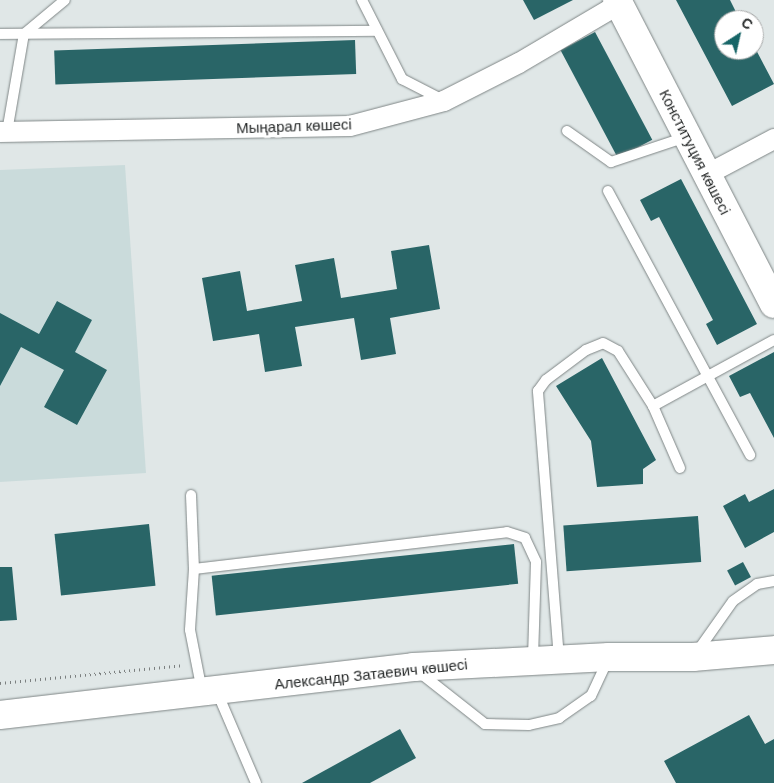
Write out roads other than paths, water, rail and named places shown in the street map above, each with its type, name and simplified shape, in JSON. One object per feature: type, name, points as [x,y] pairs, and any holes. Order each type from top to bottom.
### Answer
[{"type":"street","name":"Мыңарал көшесі","points":[[4,132],[350,126],[444,101],[519,63],[618,2]]},
{"type":"street","name":"Конституция көшесі","points":[[618,2],[774,304]]},
{"type":"street","points":[[706,175],[774,139]]},
{"type":"street","name":"Александр Затаевич көшесі","points":[[0,715],[209,692],[413,666],[609,657],[693,657],[774,650]]},
{"type":"lane","points":[[4,132],[24,34],[65,0]]},
{"type":"lane","points":[[362,0],[402,79],[444,101]]},
{"type":"lane","points":[[0,34],[377,31]]},
{"type":"lane","points":[[567,131],[610,162],[687,136]]},
{"type":"lane","points":[[608,191],[750,456]]},
{"type":"lane","points":[[653,406],[774,340]]},
{"type":"lane","points":[[546,660],[538,391],[546,380],[586,350],[603,343],[618,351],[653,406],[680,468]]},
{"type":"lane","points":[[191,495],[194,569],[190,630],[195,664],[256,783]]},
{"type":"lane","points":[[194,569],[507,532],[525,538],[536,562],[546,660]]},
{"type":"lane","points":[[693,657],[733,601],[757,584],[774,581]]},
{"type":"lane","points":[[413,666],[485,724],[520,726],[559,718],[591,696],[609,657]]}]
